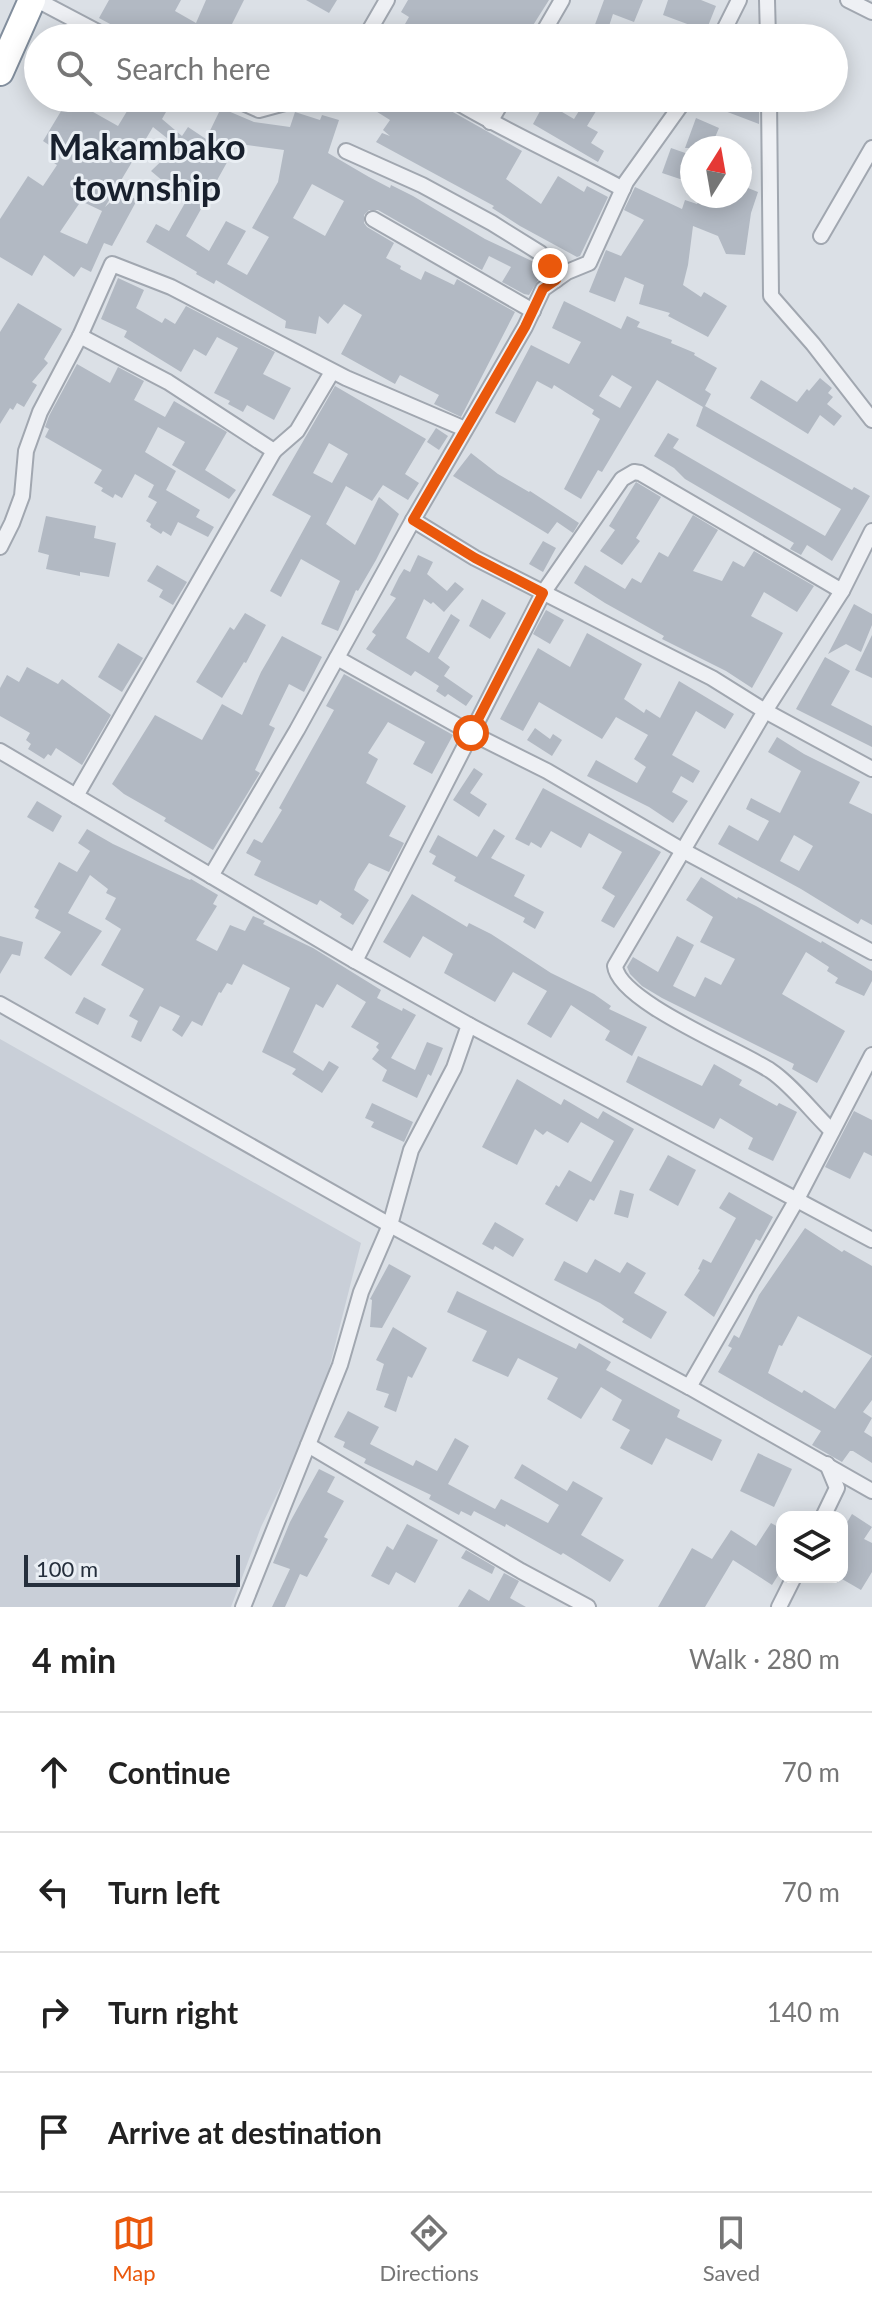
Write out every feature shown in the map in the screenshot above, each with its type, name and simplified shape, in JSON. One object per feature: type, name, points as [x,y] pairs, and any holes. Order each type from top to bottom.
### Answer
[{"type":"highway","points":[[0,72],[34,0]]},
{"type":"street","points":[[34,0],[81,24]]},
{"type":"street","points":[[373,24],[387,0]]},
{"type":"street","points":[[548,24],[562,0]]},
{"type":"street","points":[[727,24],[739,0]]},
{"type":"street","points":[[767,0],[768,24]]},
{"type":"street","points":[[848,0],[872,12]]},
{"type":"street","points":[[473,112],[623,189]]},
{"type":"street","points":[[490,122],[496,112]]},
{"type":"street","points":[[211,876],[543,289],[567,272],[589,263],[623,189],[676,112]]},
{"type":"street","points":[[769,112],[771,296],[872,420]]},
{"type":"street","points":[[821,236],[872,148]]},
{"type":"street","points":[[346,151],[422,185],[492,223],[540,253],[556,280]]},
{"type":"street","points":[[373,219],[533,311]]},
{"type":"street","points":[[0,547],[22,496],[26,451],[40,412],[80,336],[112,264],[171,287],[332,372],[465,429]]},
{"type":"street","points":[[80,336],[168,382],[274,451]]},
{"type":"street","points":[[76,796],[274,451],[297,431],[332,372]]},
{"type":"street","points":[[355,961],[543,593],[622,479],[634,472],[640,473],[842,591]]},
{"type":"street","points":[[413,520],[475,558],[712,678],[765,711],[872,769]]},
{"type":"street","points":[[832,1131],[772,1072],[658,1010],[616,974],[618,958],[765,711],[842,591],[872,531]]},
{"type":"street","points":[[337,658],[872,952]]},
{"type":"street","points":[[0,751],[469,1025],[872,1240]]},
{"type":"street","points":[[0,1004],[390,1225],[827,1463],[872,1491]]},
{"type":"street","points":[[243,1607],[317,1429],[361,1292],[390,1225],[411,1150],[454,1068],[469,1025]]},
{"type":"street","points":[[689,1387],[796,1201],[872,1055]]},
{"type":"street","points":[[308,1445],[588,1607]]},
{"type":"street","points":[[826,1511],[837,1488],[827,1463]]},
{"type":"street","points":[[779,1607],[791,1583]]},
{"type":"shaded area","points":[[0,1039],[361,1243],[319,1408],[261,1527],[231,1607],[0,1607]]},
{"type":"building","points":[[109,0],[181,0],[175,11],[196,23],[206,0],[244,0],[232,24],[110,24],[99,18]]},
{"type":"building","points":[[306,0],[337,0],[329,13]]},
{"type":"building","points":[[408,0],[549,0],[534,24],[405,24],[409,17],[401,12]]},
{"type":"building","points":[[604,0],[643,0],[634,22],[613,14],[610,24],[595,24]]},
{"type":"building","points":[[668,0],[701,0],[716,6],[709,24],[687,24],[663,15]]},
{"type":"building","points":[[61,112],[93,112],[118,126],[126,112],[166,112],[162,119],[182,136],[188,127],[206,139],[219,112],[230,112],[254,122],[290,127],[295,112],[320,120],[322,115],[339,120],[328,153],[390,188],[391,185],[413,196],[485,239],[534,262],[542,274],[529,295],[524,294],[502,282],[511,267],[489,256],[482,270],[378,210],[369,210],[364,215],[367,227],[394,243],[386,258],[401,266],[400,269],[421,280],[425,271],[454,285],[457,279],[515,312],[461,417],[434,404],[439,395],[400,375],[395,384],[341,354],[362,315],[344,304],[328,324],[319,316],[316,334],[285,328],[286,321],[216,280],[214,284],[196,274],[146,242],[156,224],[169,231],[189,196],[151,171],[177,146],[153,127],[105,207],[122,192],[137,200],[112,246],[104,243],[91,272],[81,267],[74,277],[44,255],[32,276],[0,257],[0,219],[28,176],[43,186],[57,165],[51,161],[58,151],[43,141]],"holes":[[[240,144],[284,150],[278,182],[252,228],[269,237],[247,275],[227,264],[246,231],[226,221],[209,251],[186,236],[235,148],[238,150]],[[312,184],[344,201],[325,236],[293,218]],[[81,201],[102,211],[87,244],[60,232]]]},
{"type":"building","points":[[377,112],[453,112],[522,151],[506,179],[541,204],[558,176],[584,192],[587,186],[608,197],[580,256],[520,226],[492,208],[494,206],[376,142],[382,133],[390,136],[383,130],[390,120]]},
{"type":"building","points":[[540,112],[562,112],[574,119],[578,112],[596,112],[587,126],[598,132],[591,143],[604,151],[598,162],[533,124]]},
{"type":"building","points":[[728,112],[759,112],[759,124]]},
{"type":"building","points":[[696,118],[719,128],[716,136],[689,136]]},
{"type":"building","points":[[671,148],[680,151],[680,179],[662,173]]},
{"type":"building","points":[[635,187],[682,209],[752,208],[752,190],[758,192],[751,213],[745,255],[726,254],[718,236],[693,226],[683,285],[701,297],[704,292],[727,306],[708,337],[668,316],[670,313],[639,304],[644,285],[625,277],[615,302],[589,292],[606,250],[621,256],[644,220],[624,210]]},
{"type":"building","points":[[118,278],[144,290],[136,308],[162,323],[165,318],[175,324],[186,306],[275,352],[263,374],[291,388],[274,420],[247,405],[243,412],[214,393],[238,348],[217,337],[206,356],[194,349],[181,372],[124,337],[127,331],[101,319]]},
{"type":"building","points":[[564,301],[621,329],[627,316],[640,322],[637,327],[672,340],[671,343],[695,353],[717,368],[705,390],[711,394],[705,406],[852,490],[854,487],[870,496],[832,561],[807,545],[801,555],[790,549],[794,543],[685,479],[654,456],[668,433],[679,439],[673,448],[825,536],[841,509],[696,426],[703,407],[657,380],[602,472],[598,470],[581,499],[564,489],[600,419],[592,414],[594,410],[554,385],[552,389],[537,381],[515,423],[495,413],[531,345],[569,364],[581,342],[552,328]],"holes":[[[612,375],[632,387],[620,408],[599,396]]]},
{"type":"building","points":[[18,303],[62,329],[44,359],[48,363],[32,382],[37,385],[24,407],[17,403],[0,424],[0,332]]},
{"type":"building","points":[[77,364],[110,383],[118,367],[144,381],[134,400],[165,417],[174,401],[227,432],[205,470],[236,490],[229,499],[172,465],[185,442],[158,427],[145,452],[176,471],[166,490],[200,510],[196,517],[214,527],[208,537],[178,522],[171,536],[163,531],[161,534],[146,521],[157,502],[148,497],[154,485],[135,474],[122,498],[115,494],[113,498],[94,483],[102,470],[45,437],[49,429],[45,427],[49,416]]},
{"type":"building","points":[[820,378],[832,388],[828,393],[833,397],[827,404],[842,416],[834,426],[820,415],[808,434],[750,398],[761,380],[797,402]]},
{"type":"building","points":[[335,386],[426,439],[405,474],[419,483],[408,500],[383,485],[372,501],[346,486],[326,524],[355,545],[379,497],[399,514],[376,560],[356,590],[338,631],[321,624],[340,581],[301,559],[281,597],[270,591],[311,516],[272,495]],"holes":[[[329,443],[348,454],[332,483],[313,473]]]},
{"type":"building","points":[[436,428],[448,436],[439,450],[427,442]]},
{"type":"building","points":[[471,453],[498,474],[579,523],[573,533],[557,522],[548,534],[453,476]]},
{"type":"building","points":[[636,482],[661,497],[636,538],[640,541],[622,565],[600,551],[615,530],[609,526]]},
{"type":"building","points":[[693,515],[718,530],[693,571],[722,581],[733,561],[744,567],[754,551],[814,586],[797,612],[764,592],[751,616],[783,633],[752,688],[726,671],[662,639],[664,636],[574,583],[585,565],[625,589],[632,578],[641,583],[659,552],[668,557]]},
{"type":"building","points":[[46,516],[96,526],[94,538],[116,543],[109,577],[80,572],[80,576],[46,569],[49,555],[38,552]]},
{"type":"building","points":[[543,541],[556,548],[543,572],[529,564]]},
{"type":"building","points":[[418,555],[433,562],[427,574],[447,591],[455,582],[464,589],[444,612],[424,599],[406,638],[429,653],[451,614],[460,620],[438,658],[450,667],[444,676],[473,696],[466,706],[448,694],[445,697],[436,691],[439,686],[415,671],[411,676],[366,649],[376,635],[372,632],[396,598],[390,595],[399,577],[404,569],[410,572]]},
{"type":"building","points":[[157,565],[187,582],[173,605],[159,597],[163,590],[147,581]]},
{"type":"building","points":[[482,599],[506,613],[490,639],[469,626]]},
{"type":"building","points":[[854,604],[872,614],[872,625],[861,652],[846,644],[828,654]]},
{"type":"building","points":[[546,610],[564,620],[550,644],[533,634]]},
{"type":"building","points":[[245,613],[266,625],[246,663],[222,698],[196,682],[230,627],[234,630]]},
{"type":"building","points":[[587,633],[642,664],[624,699],[644,713],[646,709],[660,718],[679,681],[734,714],[725,729],[696,711],[672,755],[700,771],[693,783],[681,776],[672,792],[688,801],[673,823],[649,807],[587,776],[596,760],[637,783],[646,767],[634,759],[648,735],[616,717],[602,739],[539,702],[523,731],[500,719],[538,648],[570,667]]},
{"type":"building","points":[[872,635],[872,678],[855,670]]},
{"type":"building","points":[[282,636],[322,657],[304,692],[289,684],[269,725],[275,728],[255,770],[260,773],[213,850],[164,821],[166,818],[112,784],[155,715],[202,740],[222,704],[242,715],[261,672]]},
{"type":"building","points":[[118,643],[143,658],[122,692],[98,677]]},
{"type":"building","points":[[825,657],[850,671],[831,705],[872,726],[872,747],[796,709]]},
{"type":"building","points":[[27,667],[58,684],[62,679],[111,715],[82,765],[56,748],[51,756],[48,754],[44,759],[28,749],[31,744],[26,740],[30,733],[0,716],[0,688],[7,675],[19,682]]},
{"type":"building","points":[[344,674],[453,735],[432,774],[413,764],[425,742],[388,722],[368,753],[378,759],[366,783],[406,806],[389,836],[404,843],[389,872],[369,863],[358,880],[354,890],[369,900],[353,925],[320,900],[317,905],[254,875],[261,861],[246,853],[254,839],[262,843],[282,810],[279,808],[334,710],[326,706]]},
{"type":"building","points":[[535,728],[550,739],[553,734],[562,740],[552,756],[527,740]]},
{"type":"building","points":[[777,737],[860,782],[849,803],[872,814],[872,925],[861,919],[858,924],[718,844],[729,825],[758,841],[769,821],[746,809],[751,798],[780,813],[801,771],[768,752]],"holes":[[[794,835],[813,846],[799,871],[780,861]]]},
{"type":"building","points":[[474,768],[483,774],[470,793],[487,804],[479,817],[453,800]]},
{"type":"building","points":[[543,788],[661,852],[614,928],[601,921],[615,896],[602,888],[622,852],[589,833],[581,848],[551,831],[541,848],[515,839]]},
{"type":"building","points":[[37,801],[62,816],[53,832],[27,817]]},
{"type":"building","points":[[87,829],[218,895],[213,904],[217,906],[196,940],[217,951],[230,925],[245,931],[253,916],[381,990],[377,998],[416,1015],[391,1058],[415,1070],[427,1042],[443,1048],[417,1098],[382,1081],[387,1070],[372,1059],[379,1050],[376,1047],[379,1043],[351,1027],[366,1002],[337,984],[323,1008],[316,1004],[293,1052],[323,1071],[329,1061],[339,1067],[322,1093],[292,1074],[296,1069],[262,1052],[290,988],[243,964],[232,985],[227,983],[219,992],[202,1026],[192,1021],[182,1037],[172,1030],[180,1016],[160,1006],[141,1042],[131,1037],[138,1021],[129,1016],[144,989],[101,965],[121,929],[105,919],[116,898],[106,893],[108,889],[90,875],[68,913],[102,931],[71,976],[44,958],[61,932],[35,918],[39,910],[34,907],[59,862],[77,872],[90,851],[78,843]]},
{"type":"building","points":[[494,829],[505,836],[491,858],[525,875],[514,896],[544,912],[535,929],[523,922],[525,918],[454,881],[456,877],[432,864],[436,856],[429,852],[438,835],[477,857]]},
{"type":"building","points":[[701,877],[872,971],[872,981],[864,996],[835,983],[838,978],[827,971],[829,967],[806,952],[782,994],[845,1031],[817,1083],[792,1069],[794,1064],[662,998],[630,974],[627,967],[633,957],[658,972],[677,936],[694,945],[673,986],[695,997],[705,977],[721,985],[735,959],[700,942],[713,917],[686,900]]},
{"type":"building","points":[[412,894],[467,927],[469,923],[491,934],[551,973],[594,994],[611,1006],[609,1009],[647,1027],[632,1056],[605,1040],[610,1031],[571,1005],[551,1038],[527,1024],[547,991],[513,972],[495,1002],[444,973],[453,954],[423,936],[410,958],[383,942]]},
{"type":"building","points":[[0,936],[23,942],[20,956],[12,954],[0,974]]},
{"type":"building","points":[[84,997],[106,1009],[98,1025],[75,1013]]},
{"type":"building","points":[[638,1056],[702,1086],[714,1064],[742,1080],[739,1085],[777,1106],[779,1103],[797,1112],[773,1161],[748,1149],[753,1138],[720,1118],[714,1129],[626,1082]]},
{"type":"building","points":[[517,1079],[561,1105],[564,1099],[598,1119],[603,1111],[634,1129],[594,1201],[590,1199],[577,1222],[545,1204],[569,1170],[591,1182],[614,1141],[581,1122],[568,1143],[547,1131],[543,1135],[535,1129],[517,1165],[482,1147]]},
{"type":"building","points":[[372,1103],[413,1122],[404,1142],[371,1127],[374,1122],[365,1118]]},
{"type":"building","points":[[854,1111],[872,1120],[872,1156],[864,1152],[850,1179],[825,1167]]},
{"type":"building","points":[[668,1155],[696,1170],[678,1206],[649,1190]]},
{"type":"building","points":[[620,1190],[634,1194],[628,1218],[614,1214]]},
{"type":"building","points":[[729,1192],[773,1217],[760,1241],[756,1239],[714,1317],[684,1295],[700,1270],[703,1259],[711,1263],[736,1218],[719,1208]]},
{"type":"building","points":[[495,1222],[524,1239],[513,1257],[495,1246],[493,1250],[482,1244]]},
{"type":"building","points":[[805,1228],[842,1252],[844,1250],[872,1266],[872,1356],[872,1400],[863,1412],[872,1418],[864,1432],[872,1437],[872,1463],[853,1451],[842,1462],[812,1445],[821,1431],[718,1372],[732,1348],[728,1346],[734,1335],[739,1338],[759,1295]],"holes":[[[798,1316],[872,1356],[835,1409],[768,1373],[779,1345],[782,1346]]]},
{"type":"building","points":[[595,1259],[620,1273],[627,1262],[646,1273],[634,1293],[667,1312],[651,1339],[622,1322],[624,1319],[600,1303],[554,1280],[564,1261],[587,1273]]},
{"type":"building","points":[[389,1264],[411,1276],[382,1328],[370,1327],[370,1299]]},
{"type":"building","points":[[457,1291],[576,1349],[579,1343],[611,1362],[606,1370],[680,1410],[677,1417],[722,1440],[712,1461],[666,1438],[652,1465],[620,1448],[630,1430],[612,1420],[622,1400],[601,1387],[581,1419],[547,1399],[558,1378],[518,1358],[508,1377],[472,1361],[487,1331],[447,1312]]},
{"type":"building","points":[[393,1327],[427,1348],[412,1378],[408,1376],[396,1412],[384,1407],[389,1394],[376,1390],[384,1364],[376,1360]]},
{"type":"building","points":[[348,1411],[379,1427],[370,1444],[413,1466],[416,1460],[437,1471],[455,1438],[469,1446],[448,1484],[495,1509],[501,1499],[548,1523],[559,1505],[514,1478],[522,1464],[567,1491],[573,1481],[603,1498],[581,1535],[624,1560],[610,1582],[563,1553],[561,1555],[506,1524],[505,1527],[474,1511],[471,1516],[461,1511],[459,1515],[429,1499],[431,1495],[364,1463],[366,1459],[343,1447],[345,1442],[334,1437]]},
{"type":"building","points":[[758,1453],[792,1469],[774,1507],[740,1491]]},
{"type":"building","points":[[319,1469],[335,1477],[327,1492],[344,1501],[307,1577],[300,1574],[285,1607],[272,1607],[290,1569],[273,1563],[290,1522]]},
{"type":"building","points":[[852,1514],[872,1527],[864,1539],[872,1543],[872,1572],[861,1590],[848,1582],[848,1521]]},
{"type":"building","points":[[771,1523],[776,1526],[776,1579],[772,1585],[733,1560],[705,1607],[658,1607],[692,1548],[712,1559],[731,1530],[756,1546]]},
{"type":"building","points":[[407,1524],[438,1540],[415,1583],[396,1572],[389,1585],[371,1576],[387,1546],[393,1550]]},
{"type":"building","points":[[466,1550],[495,1567],[492,1574],[461,1558]]},
{"type":"building","points":[[504,1573],[519,1581],[510,1598],[526,1607],[458,1607],[469,1589],[489,1601]]},
{"type":"district","name":"Makambako township","points":[[147,168]]},
{"type":"route","points":[[471,733],[543,593],[475,558],[413,520],[525,327],[543,289],[556,280],[550,266]]}]
